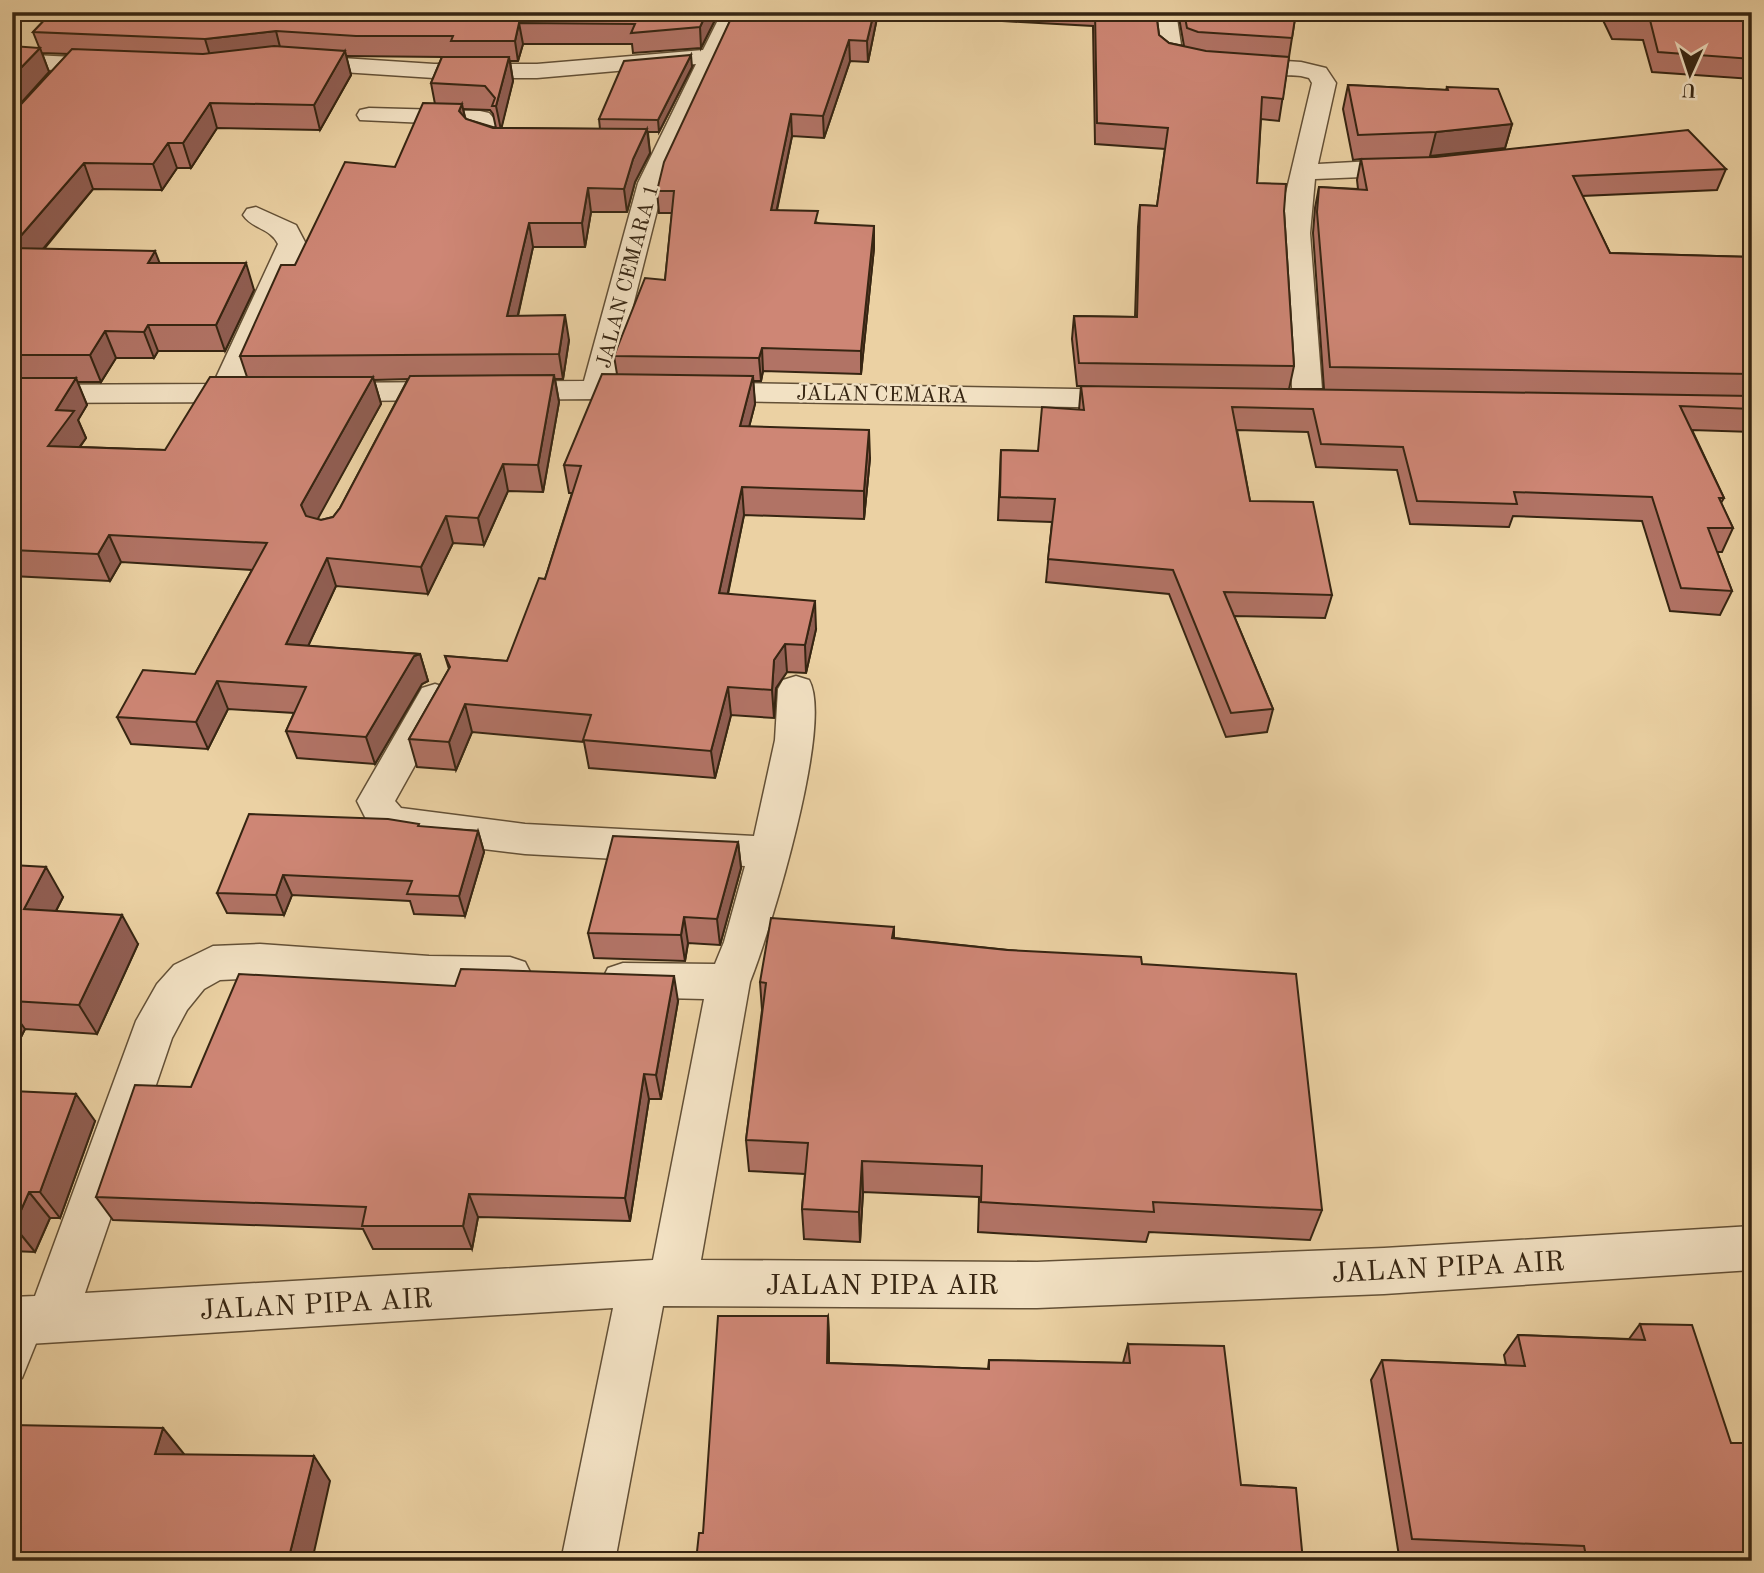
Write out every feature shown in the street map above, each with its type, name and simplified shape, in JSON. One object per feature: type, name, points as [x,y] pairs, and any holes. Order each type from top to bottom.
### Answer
[{"type":"street","name":"JALAN CEMARA 1","points":[[597,390],[651,183],[733,12]]},
{"type":"street","points":[[1165,12],[1171,55],[1192,62],[1301,69],[1318,73],[1324,83],[1304,172],[1296,233],[1308,402]]},
{"type":"street","points":[[271,61],[434,71],[537,71],[712,56]]},
{"type":"street","points":[[12,61],[102,65]]},
{"type":"street","points":[[57,83],[75,64]]},
{"type":"street","points":[[369,115],[480,118],[485,122],[480,134],[486,139],[538,141]]},
{"type":"street","points":[[644,142],[671,143]]},
{"type":"street","points":[[1304,172],[1430,167]]},
{"type":"street","points":[[224,393],[292,244],[286,231],[256,215]]},
{"type":"street","name":"JALAN CEMARA","points":[[12,394],[291,393],[399,403],[597,390],[1159,399]]},
{"type":"street","points":[[588,1561],[658,1283],[729,982],[746,942],[779,816],[794,740],[796,689]]},
{"type":"street","points":[[437,694],[376,801],[378,813],[383,817],[401,824],[525,839],[768,852]]},
{"type":"street","points":[[32,1320],[151,1034],[172,997],[189,977],[213,963],[260,961],[429,973],[729,982]]},
{"type":"street","name":"JALAN PIPA AIR","points":[[32,1320],[658,1283],[1037,1285],[1384,1271],[1752,1248]]},
{"type":"lane","points":[[12,1368],[32,1320]]},
{"type":"building","points":[[52,12],[707,12],[700,27],[631,33],[635,24],[519,23],[515,41],[451,41],[453,36],[356,36],[276,31],[205,39],[33,32]]},
{"type":"building","points":[[734,12],[874,12],[867,41],[849,40],[823,116],[791,114],[771,210],[818,211],[815,223],[874,226],[861,351],[762,348],[759,358],[614,356],[645,278],[665,280],[674,191],[657,191],[664,162]]},
{"type":"building","points":[[1095,12],[1156,12],[1159,35],[1169,43],[1206,51],[1289,57],[1283,99],[1262,97],[1257,183],[1286,184],[1284,211],[1294,366],[1079,363],[1074,316],[1137,317],[1140,205],[1157,206],[1168,128],[1097,123]]},
{"type":"building","points":[[1184,12],[1296,12],[1292,38],[1198,32],[1187,28]]},
{"type":"building","points":[[1615,12],[1749,12],[1752,15],[1752,59],[1658,52],[1650,20],[1619,20]]},
{"type":"building","points":[[12,46],[40,48],[12,77]]},
{"type":"building","points":[[274,46],[345,51],[314,105],[210,103],[183,143],[168,143],[153,164],[84,163],[12,246],[12,114],[72,49],[203,54]]},
{"type":"building","points":[[691,55],[658,120],[599,119],[624,61]]},
{"type":"building","points":[[442,57],[509,57],[496,106],[492,106],[495,98],[485,86],[431,83]]},
{"type":"building","points":[[1348,85],[1448,90],[1447,87],[1498,89],[1512,124],[1436,132],[1358,135]]},
{"type":"building","points":[[423,103],[462,104],[459,111],[466,119],[493,128],[647,129],[633,159],[624,189],[588,188],[582,223],[529,223],[507,316],[565,315],[559,354],[240,356],[281,265],[295,265],[345,162],[395,167]]},
{"type":"building","points":[[1688,130],[1726,169],[1573,176],[1610,253],[1752,257],[1752,374],[1330,367],[1317,212],[1319,187],[1367,190],[1361,159],[1436,157]]},
{"type":"building","points":[[12,248],[155,251],[148,263],[246,263],[216,325],[148,325],[144,332],[105,331],[90,355],[12,355]]},
{"type":"building","points":[[602,374],[753,376],[740,426],[869,430],[864,491],[742,487],[719,593],[815,601],[805,645],[785,644],[774,660],[772,690],[728,687],[711,751],[583,740],[591,715],[465,704],[449,742],[409,739],[450,667],[445,656],[507,661],[539,578],[545,579],[581,466],[564,465]]},
{"type":"building","points":[[554,375],[538,465],[503,464],[478,518],[446,516],[421,567],[327,558],[286,644],[420,654],[414,656],[366,737],[286,731],[306,687],[217,681],[196,722],[117,717],[143,670],[195,674],[267,543],[109,535],[98,554],[12,550],[12,378],[76,378],[56,410],[74,411],[48,446],[165,450],[210,377],[373,377],[301,505],[306,516],[321,520],[333,517],[340,508],[410,376]]},
{"type":"building","points":[[1081,386],[1752,396],[1752,409],[1680,406],[1724,498],[1719,498],[1733,528],[1708,528],[1732,591],[1681,588],[1652,497],[1514,492],[1517,504],[1417,501],[1403,447],[1321,444],[1313,409],[1232,407],[1250,501],[1313,502],[1332,595],[1224,592],[1273,709],[1231,713],[1173,570],[1048,559],[1055,499],[1000,497],[1001,450],[1038,451],[1042,407],[1084,410]]},
{"type":"building","points":[[249,814],[388,819],[419,824],[418,826],[478,831],[459,896],[407,894],[412,881],[283,875],[276,895],[217,893]]},
{"type":"building","points":[[613,836],[738,842],[717,919],[684,917],[681,935],[588,933]]},
{"type":"building","points":[[12,865],[46,867],[24,909],[122,915],[79,1005],[12,1001]]},
{"type":"building","points":[[771,918],[894,927],[892,938],[1007,950],[1141,957],[1142,964],[1296,974],[1322,1210],[1153,1202],[1154,1212],[981,1202],[982,1166],[862,1161],[859,1212],[802,1209],[808,1143],[746,1140],[766,983],[760,982]]},
{"type":"building","points":[[461,969],[674,976],[656,1075],[644,1074],[625,1198],[469,1194],[463,1226],[362,1226],[366,1207],[96,1197],[135,1085],[191,1087],[239,974],[455,986]]},
{"type":"building","points":[[12,1091],[76,1094],[40,1192],[29,1192],[14,1226],[12,1226]]},
{"type":"building","points":[[718,1316],[828,1316],[827,1363],[989,1369],[989,1360],[1130,1363],[1128,1344],[1224,1346],[1241,1485],[1296,1488],[1303,1561],[696,1561],[699,1533],[703,1533]]},
{"type":"building","points":[[1640,1324],[1692,1325],[1731,1443],[1752,1443],[1752,1561],[1587,1561],[1584,1546],[1412,1539],[1382,1360],[1525,1366],[1518,1335],[1645,1340]]},
{"type":"building","points":[[12,1425],[163,1428],[155,1454],[314,1456],[288,1561],[12,1561]]}]
